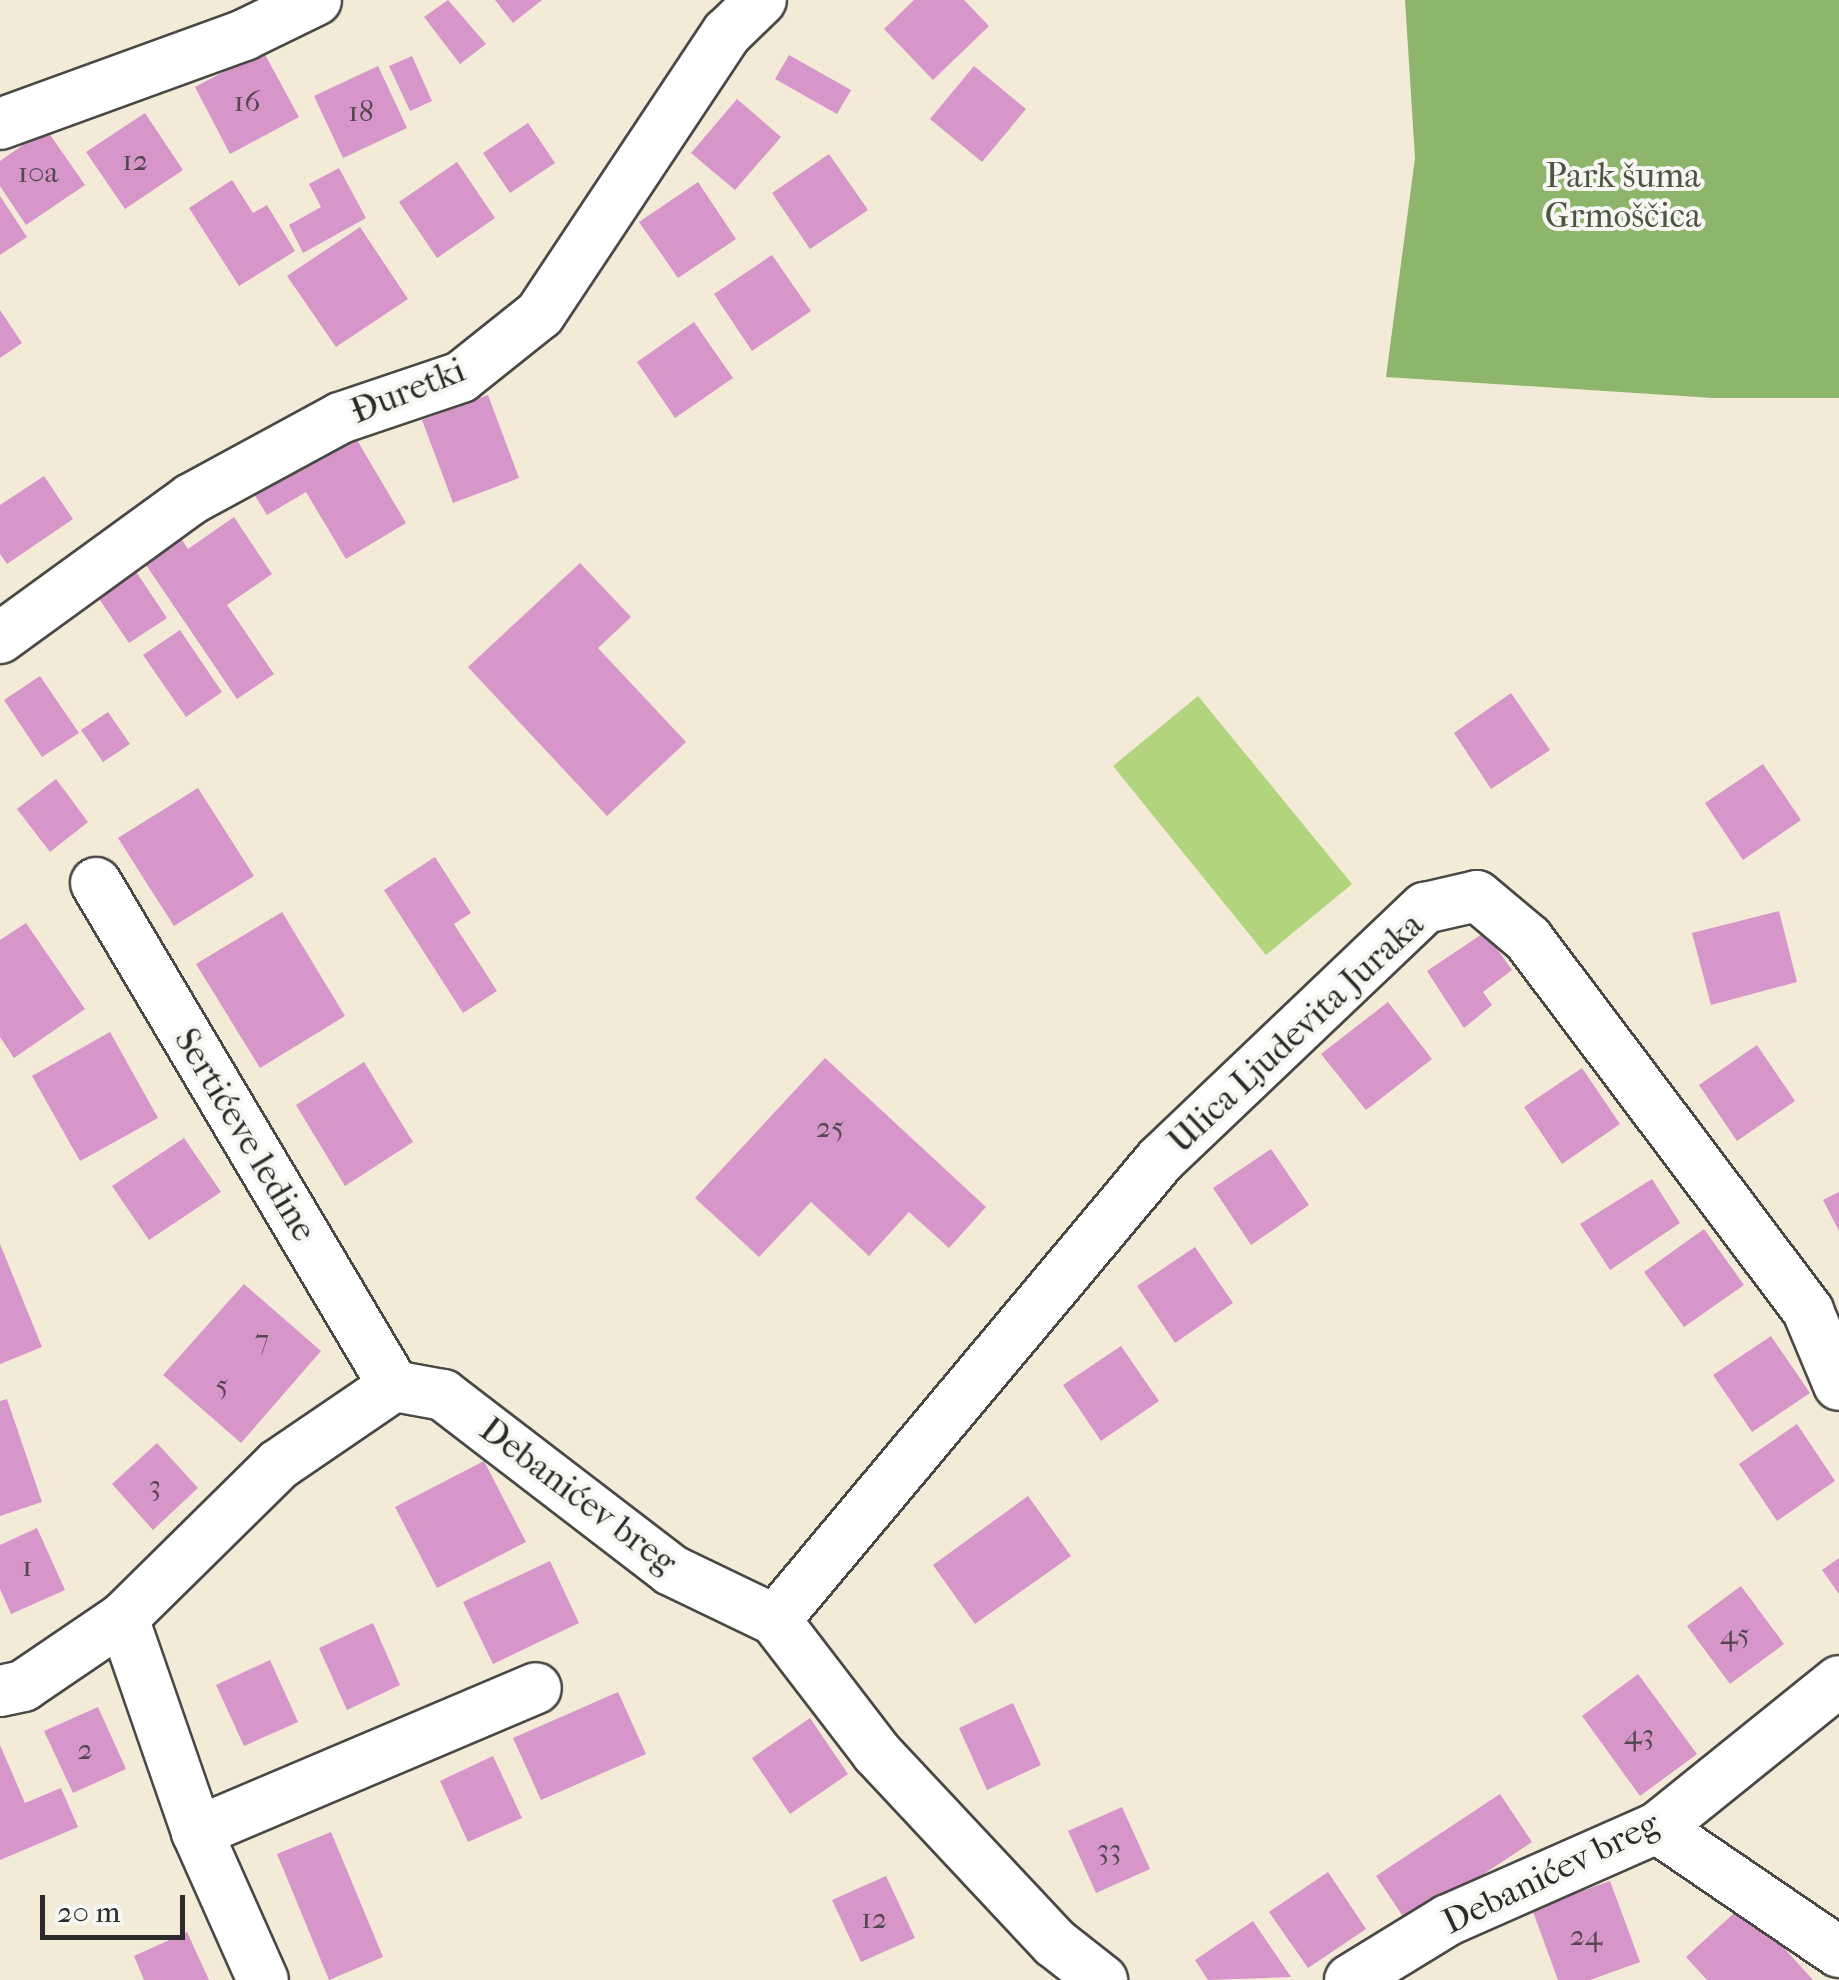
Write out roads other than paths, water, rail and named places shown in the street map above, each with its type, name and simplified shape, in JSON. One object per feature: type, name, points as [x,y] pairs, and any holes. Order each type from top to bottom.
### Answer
[{"type":"street","points":[[0,124],[244,35],[316,0]]},
{"type":"street","name":"Đuretki","points":[[0,638],[191,499],[340,418],[461,377],[540,314],[727,33],[761,0]]},
{"type":"street","name":"Sertićeve ledine","points":[[96,883],[394,1386]]},
{"type":"street","name":"Ulica Ljudevita Juraka","points":[[775,1620],[1160,1160],[1425,908],[1477,896],[1528,939],[1808,1311],[1839,1385]]},
{"type":"street","points":[[0,1691],[23,1686],[123,1618],[278,1465],[394,1386]]},
{"type":"street","name":"Debanićev breg","points":[[394,1386],[444,1395],[671,1570],[775,1620],[877,1754],[1055,1943],[1102,1980]]},
{"type":"street","points":[[123,1618],[197,1832],[263,1980]]},
{"type":"street","name":"Debanićev breg","points":[[1350,1980],[1448,1920],[1657,1828],[1839,1680]]},
{"type":"street","points":[[197,1832],[536,1688]]},
{"type":"street","points":[[1657,1828],[1839,1952]]},
{"type":"park label","name":"Park šuma Grmoščica","points":[[1623,196]]}]
